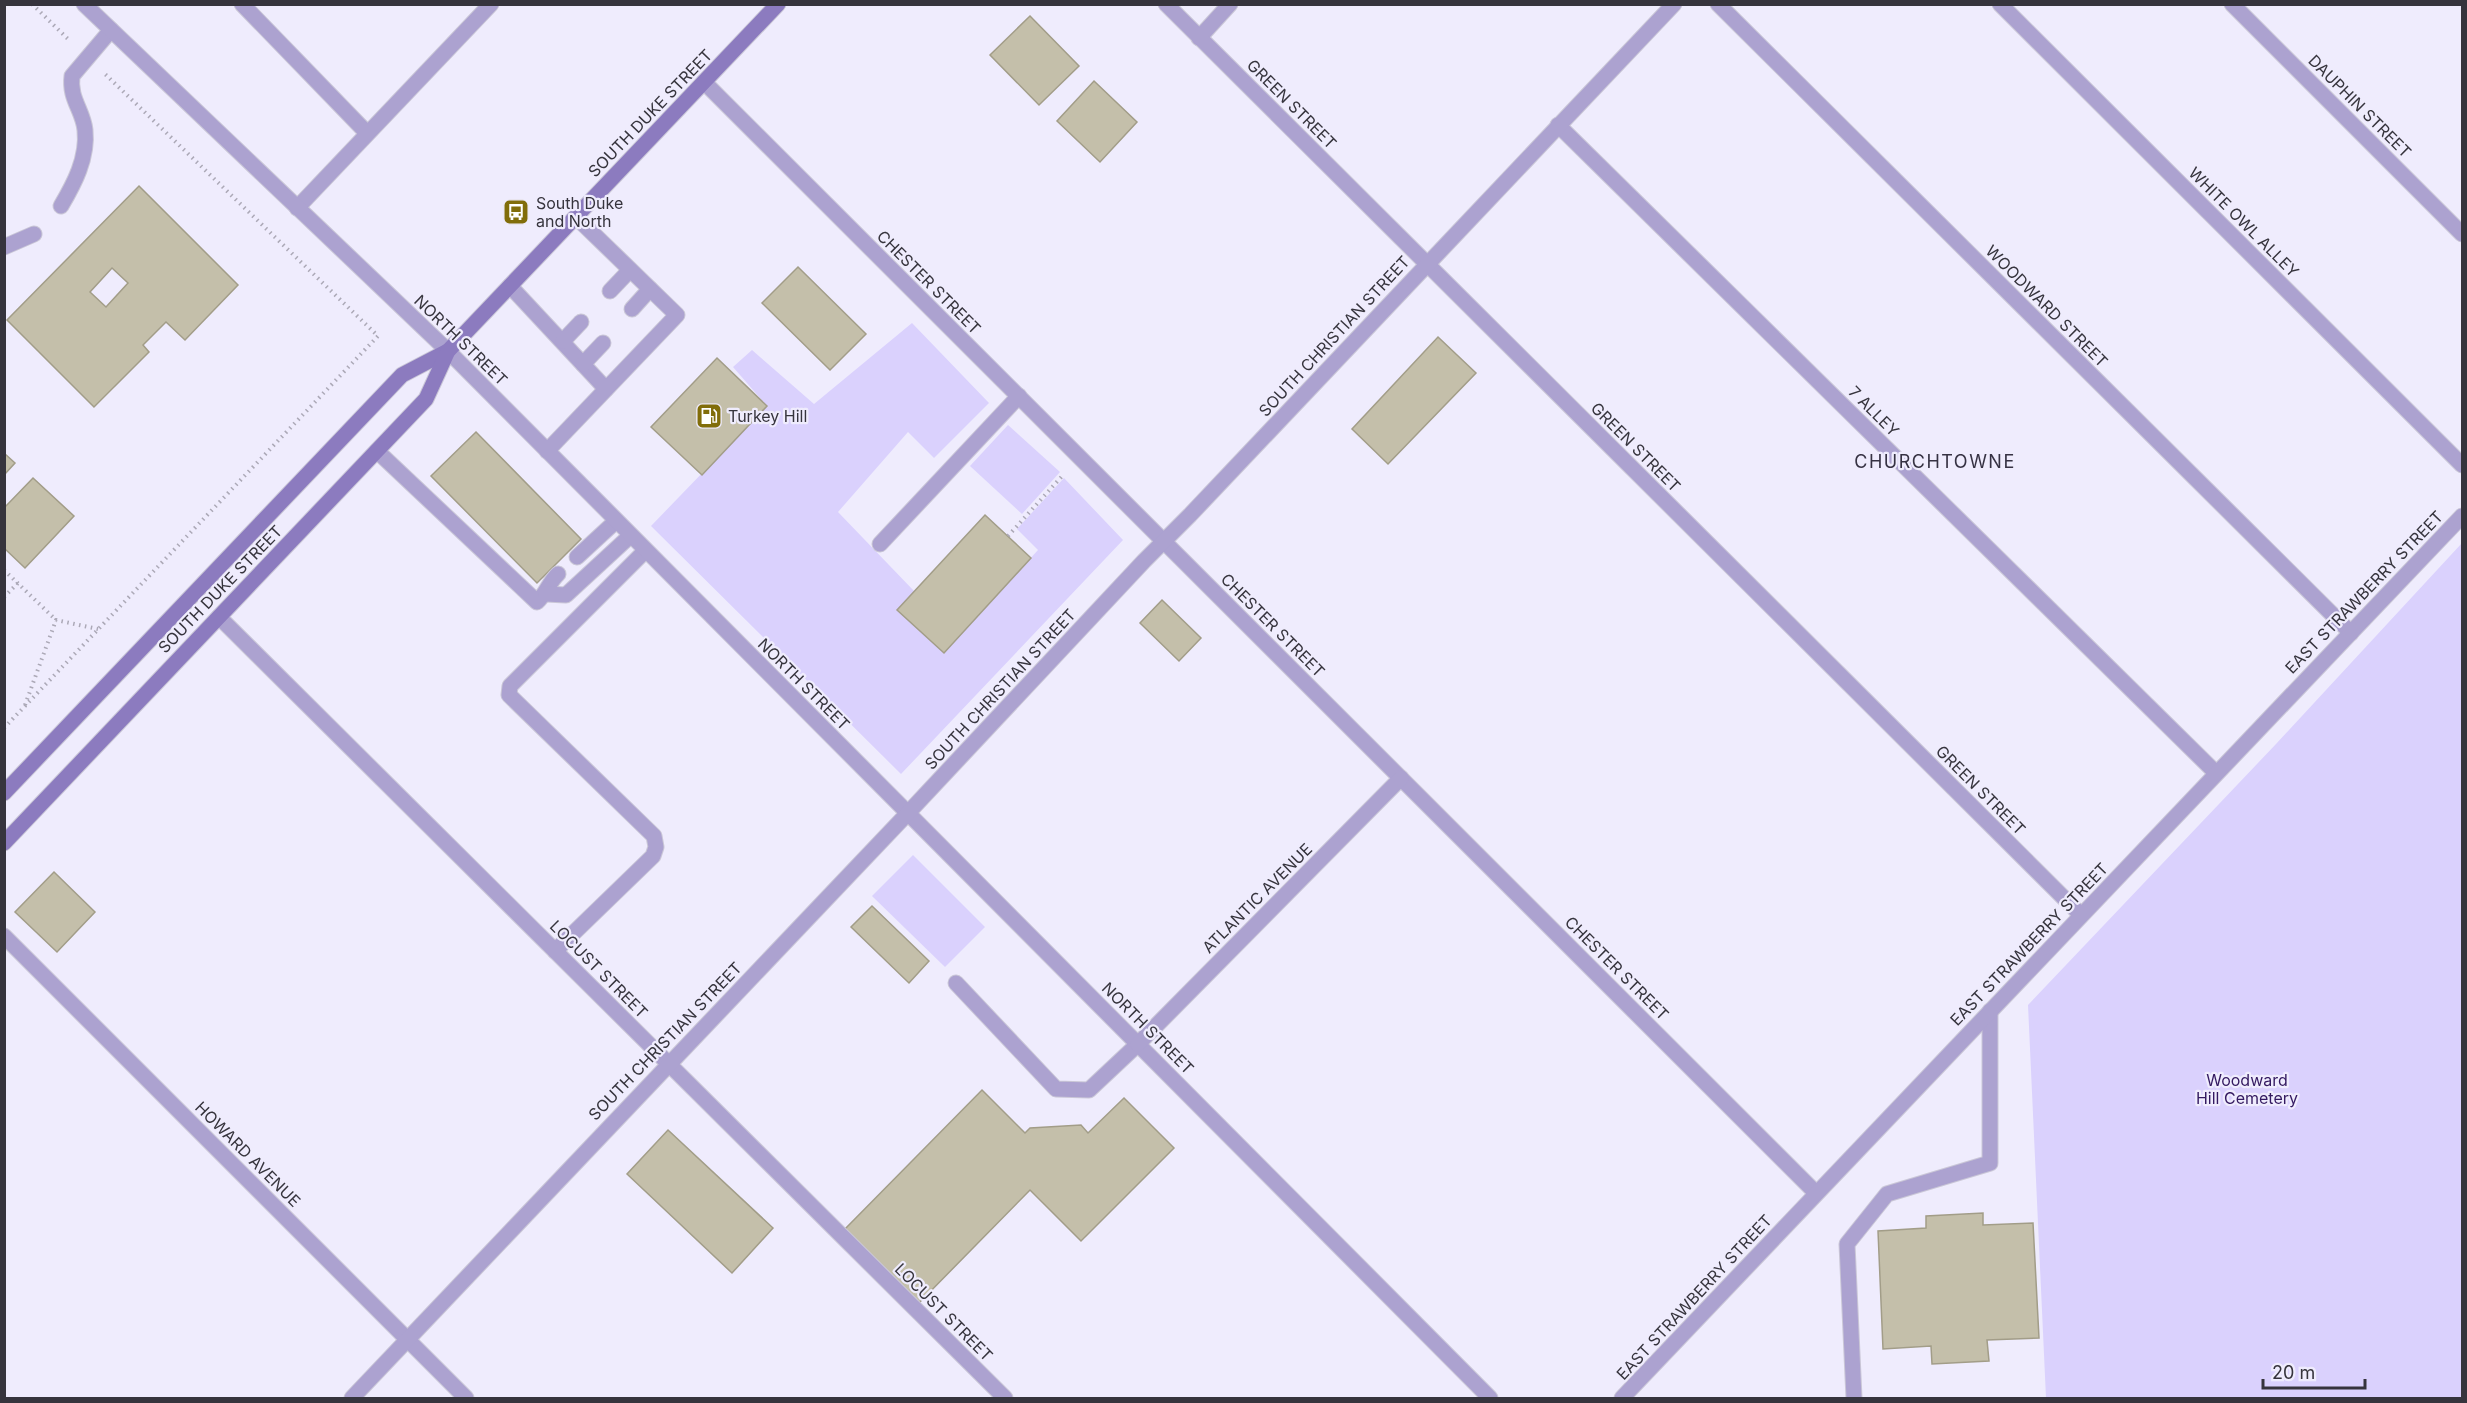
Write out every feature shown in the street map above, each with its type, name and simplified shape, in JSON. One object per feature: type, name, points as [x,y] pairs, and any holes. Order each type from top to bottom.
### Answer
[{"type":"main road","name":"SOUTH DUKE STREET","points":[[4,793],[402,375],[448,351],[778,4]]},
{"type":"main road","name":"SOUTH DUKE STREET","points":[[4,843],[426,399],[448,351]]},
{"type":"street","name":"NORTH STREET","points":[[84,4],[448,351],[1490,1398]]},
{"type":"street","points":[[242,4],[367,133]]},
{"type":"street","points":[[297,207],[491,4]]},
{"type":"street","name":"GREEN STREET","points":[[1166,4],[2081,915]]},
{"type":"street","points":[[1199,38],[1230,4]]},
{"type":"street","name":"SOUTH CHRISTIAN STREET","points":[[352,1398],[908,813],[1163,540],[1190,515],[1674,4]]},
{"type":"street","name":"WOODWARD STREET","points":[[1718,4],[2351,633]]},
{"type":"street","name":"WHITE OWL ALLEY","points":[[2000,4],[2463,465]]},
{"type":"street","name":"DAUPHIN STREET","points":[[2232,4],[2463,234]]},
{"type":"street","points":[[61,206],[74,184],[82,159],[85,131],[74,103],[72,76],[111,30]]},
{"type":"street","name":"CHESTER STREET","points":[[704,82],[1816,1193]]},
{"type":"street","name":"7 ALLEY","points":[[1558,125],[2216,773]]},
{"type":"street","points":[[547,451],[677,315],[576,217]]},
{"type":"street","points":[[4,247],[34,234]]},
{"type":"street","points":[[610,291],[630,270]]},
{"type":"street","points":[[510,286],[606,389]]},
{"type":"street","points":[[632,309],[650,289]]},
{"type":"street","points":[[563,341],[581,322]]},
{"type":"street","points":[[583,364],[603,343]]},
{"type":"street","points":[[880,544],[1019,396]]},
{"type":"street","points":[[377,451],[542,598],[566,595],[630,536]]},
{"type":"street","name":"EAST STRAWBERRY STREET","points":[[1622,1398],[2463,516]]},
{"type":"street","points":[[577,557],[616,521]]},
{"type":"street","points":[[555,951],[653,856],[656,847],[654,836],[509,695],[510,686],[645,551]]},
{"type":"street","points":[[542,598],[552,579],[558,574]]},
{"type":"street","name":"LOCUST STREET","points":[[219,617],[1005,1398]]},
{"type":"street","name":"ATLANTIC AVENUE","points":[[956,983],[1056,1089],[1089,1090],[1138,1044],[1401,778]]},
{"type":"street","name":"HOWARD AVENUE","points":[[4,936],[466,1398]]},
{"type":"street","points":[[1854,1398],[1847,1244],[1887,1194],[1990,1163],[1990,1011]]},
{"type":"path","points":[[4,728],[378,336],[32,4]]},
{"type":"path","points":[[1008,536],[1079,457]]},
{"type":"path","points":[[4,570],[56,620],[99,629]]},
{"type":"path","points":[[4,597],[18,583]]},
{"type":"path","points":[[24,708],[56,620]]},
{"type":"green space","points":[[912,323],[989,403],[934,458],[908,432],[838,512],[914,591],[944,653],[1038,550],[1017,529],[1064,478],[1123,540],[901,774],[651,526],[767,406],[733,367],[752,350],[814,404]]},
{"type":"green space","points":[[1008,425],[1060,472],[1022,514],[970,466]]},
{"type":"green space","name":"Woodward Hill Cemetery","points":[[2462,543],[2462,1398],[2046,1398],[2028,1005],[2276,744]]},
{"type":"green space","points":[[913,855],[985,927],[945,967],[872,896]]},
{"type":"building","points":[[1030,16],[1079,66],[1039,105],[990,55]]},
{"type":"building","points":[[1094,81],[1137,122],[1100,162],[1057,121]]},
{"type":"building","points":[[139,186],[238,285],[185,340],[166,322],[143,345],[149,352],[94,407],[7,320]],"holes":[[[112,268],[128,283],[106,307],[90,292]]]},
{"type":"building","points":[[798,267],[866,334],[830,370],[762,303]]},
{"type":"building","points":[[1438,337],[1476,373],[1388,464],[1352,429]]},
{"type":"building","name":"Turkey Hill","points":[[717,358],[767,406],[702,475],[651,427]]},
{"type":"building","points":[[476,432],[581,539],[537,583],[431,476]]},
{"type":"building","points":[[4,453],[15,463],[4,475]]},
{"type":"building","points":[[33,478],[74,516],[25,568],[4,548],[4,508]]},
{"type":"building","points":[[985,515],[1031,558],[944,653],[897,610]]},
{"type":"building","points":[[1162,600],[1201,638],[1179,661],[1140,623]]},
{"type":"building","points":[[54,872],[95,912],[57,952],[15,912]]},
{"type":"building","points":[[872,906],[929,961],[909,983],[851,927]]},
{"type":"building","points":[[982,1090],[1025,1133],[1030,1128],[1081,1125],[1088,1133],[1124,1098],[1174,1148],[1081,1241],[1030,1190],[918,1304],[844,1230]]},
{"type":"building","points":[[668,1130],[773,1228],[732,1273],[627,1174]]},
{"type":"building","points":[[1983,1213],[1983,1225],[2033,1223],[2039,1338],[1987,1340],[1989,1361],[1932,1364],[1931,1346],[1883,1349],[1878,1231],[1926,1228],[1926,1216]]},
{"type":"place","name":"South Duke and North","points":[[516,212]]},
{"type":"place","name":"Turkey Hill","points":[[709,416]]},
{"type":"district","name":"CHURCHTOWNE","points":[[1935,462]]}]
